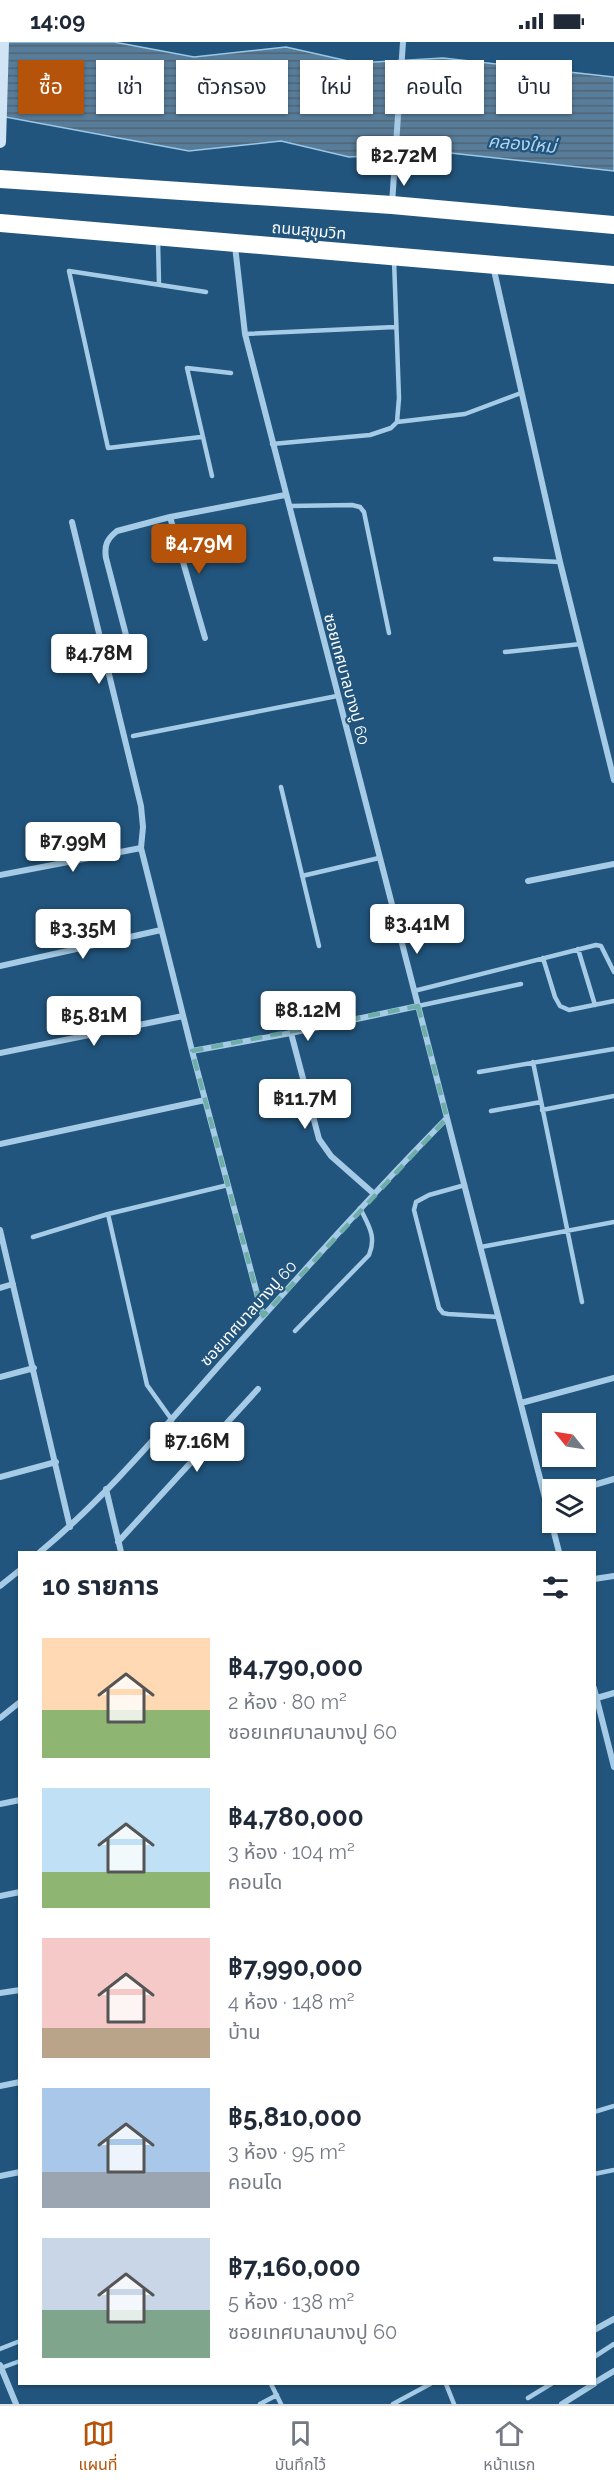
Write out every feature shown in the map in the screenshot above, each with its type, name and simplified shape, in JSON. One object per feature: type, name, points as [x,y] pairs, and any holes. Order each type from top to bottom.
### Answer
[{"type":"highway","name":"ถนนสุขุมวิท","points":[[0,179],[392,205],[614,225]]},
{"type":"highway","name":"ถนนสุขุมวิท","points":[[0,223],[614,275]]},
{"type":"street","points":[[0,141],[3,42]]},
{"type":"street","points":[[392,205],[401,42]]},
{"type":"street","name":"ซอยเทศบาลบางปู 60","points":[[235,243],[245,334],[272,444],[521,1402],[543,1479]]},
{"type":"street","points":[[493,265],[560,562],[614,780]]},
{"type":"street","points":[[132,658],[104,548],[107,540],[117,531],[285,495]]},
{"type":"street","points":[[170,518],[205,638]]},
{"type":"street","points":[[72,522],[141,806],[143,827],[141,848],[192,1051],[264,1316]]},
{"type":"street","points":[[0,875],[141,848]]},
{"type":"street","points":[[528,881],[614,864]]},
{"type":"street","points":[[0,966],[162,930]]},
{"type":"street","points":[[192,1051],[418,1006]]},
{"type":"street","points":[[0,1053],[183,1016]]},
{"type":"street","points":[[291,1033],[320,1139],[331,1156],[373,1193]]},
{"type":"street","points":[[0,1144],[205,1100]]},
{"type":"street","name":"ซอยเทศบาลบางปู 60","points":[[41,1551],[70,1527],[172,1420],[373,1193],[447,1118]]},
{"type":"street","points":[[0,1230],[70,1527]]},
{"type":"street","points":[[0,1288],[13,1284]]},
{"type":"street","points":[[0,1377],[34,1368]]},
{"type":"street","points":[[521,1402],[614,1378]]},
{"type":"street","points":[[118,1542],[258,1389]]},
{"type":"street","points":[[0,1477],[56,1462]]},
{"type":"street","points":[[596,1484],[614,1479]]},
{"type":"street","points":[[106,1489],[121,1551]]},
{"type":"street","name":"ซอยเทศบาลบางปู 60","points":[[555,1533],[559,1551]]},
{"type":"street","points":[[0,1586],[18,1572]]},
{"type":"street","points":[[596,1579],[614,1576]]},
{"type":"street","points":[[597,1698],[614,1693]]},
{"type":"street","points":[[596,1695],[614,1767]]},
{"type":"street","points":[[0,1718],[18,1704]]},
{"type":"street","points":[[0,1804],[18,1800]]},
{"type":"street","points":[[0,1896],[18,1892]]},
{"type":"street","points":[[0,1993],[18,1990]]},
{"type":"street","points":[[0,2086],[18,2082]]},
{"type":"street","points":[[0,2176],[18,2172]]},
{"type":"street","points":[[596,2329],[614,2319]]},
{"type":"street","points":[[1,2366],[16,2404]]},
{"type":"street","points":[[596,2382],[614,2371]]},
{"type":"street","points":[[562,2404],[591,2385]]},
{"type":"lane","points":[[158,236],[159,284]]},
{"type":"lane","points":[[394,257],[399,398],[397,422]]},
{"type":"lane","points":[[201,437],[108,448],[69,271],[206,292]]},
{"type":"lane","points":[[245,334],[395,327]]},
{"type":"lane","points":[[212,476],[201,437],[187,368],[231,373]]},
{"type":"lane","points":[[272,444],[370,435],[391,428],[397,422],[465,414],[521,393]]},
{"type":"lane","points":[[288,506],[352,505],[360,507],[364,512],[389,633]]},
{"type":"lane","points":[[495,559],[560,562]]},
{"type":"lane","points":[[505,652],[581,644]]},
{"type":"lane","points":[[133,736],[337,696]]},
{"type":"lane","points":[[281,787],[319,946]]},
{"type":"lane","points":[[302,876],[379,858]]},
{"type":"lane","points":[[414,991],[578,949],[602,946],[614,972]]},
{"type":"lane","points":[[578,949],[595,1005]]},
{"type":"lane","points":[[543,958],[560,1006],[569,1010],[614,1001]]},
{"type":"lane","points":[[418,1006],[521,984]]},
{"type":"lane","points":[[478,1072],[614,1049]]},
{"type":"lane","points":[[533,1062],[582,1302]]},
{"type":"lane","points":[[543,1110],[614,1096]]},
{"type":"lane","points":[[491,1111],[541,1102]]},
{"type":"lane","points":[[33,1237],[108,1214],[228,1185]]},
{"type":"lane","points":[[465,1185],[429,1195],[416,1202],[414,1210],[439,1308],[443,1313],[448,1314],[499,1317]]},
{"type":"lane","points":[[295,1330],[369,1255],[374,1243],[372,1232],[360,1208]]},
{"type":"lane","points":[[108,1214],[147,1384],[172,1420]]},
{"type":"lane","points":[[481,1247],[614,1222]]},
{"type":"lane","points":[[596,2111],[614,2106]]},
{"type":"lane","points":[[596,2174],[614,2170]]},
{"type":"lane","points":[[0,2349],[18,2342]]},
{"type":"lane","points":[[596,2355],[614,2344]]},
{"type":"lane","points":[[1,2366],[18,2362]]},
{"type":"lane","points":[[272,2385],[281,2404]]},
{"type":"lane","points":[[393,2404],[428,2385]]},
{"type":"lane","points":[[446,2385],[454,2404]]},
{"type":"lane","points":[[528,2398],[549,2385]]},
{"type":"lane","points":[[260,2404],[277,2395]]},
{"type":"highlighted area","points":[[418,1006],[447,1118],[263,1316],[192,1051]]},
{"type":"water","name":"คลองใหม่","points":[[0,42],[114,42],[194,57],[286,47],[344,60],[300,60],[300,114],[373,114],[373,62],[385,61],[385,114],[484,114],[484,63],[496,64],[496,114],[572,114],[572,72],[614,77],[614,171],[441,152],[349,157],[281,141],[189,151],[0,116]]},
{"type":"water","points":[[443,58],[461,60],[409,60]]}]
